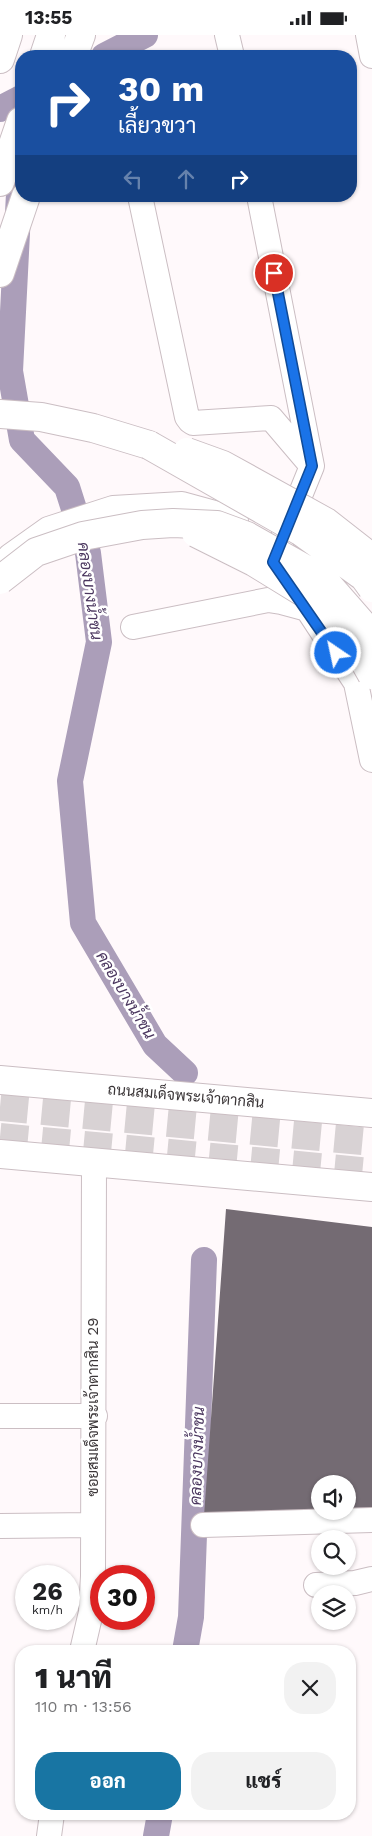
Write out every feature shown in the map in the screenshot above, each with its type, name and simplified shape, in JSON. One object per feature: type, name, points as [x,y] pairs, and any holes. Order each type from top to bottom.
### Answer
[{"type":"main road","points":[[0,59],[8,35]]},
{"type":"main road","points":[[46,50],[51,35]]},
{"type":"main road","points":[[76,50],[81,35]]},
{"type":"main road","points":[[0,182],[15,138]]},
{"type":"main road","points":[[0,272],[24,202]]},
{"type":"main road","points":[[0,413],[41,417],[94,428],[149,445],[187,453],[223,465],[326,522],[372,558]]},
{"type":"main road","points":[[149,445],[300,531],[364,577],[372,588]]},
{"type":"main road","points":[[173,523],[254,562],[311,597],[363,659],[372,675]]},
{"type":"main road","points":[[0,580],[36,552],[82,536],[142,525],[173,523],[217,525],[247,535],[323,579],[372,635]]},
{"type":"main road","name":"ถนนสมเด็จพระเจ้าตากสิน","points":[[0,1080],[372,1113]]},
{"type":"main road","points":[[0,1154],[372,1187]]},
{"type":"street","points":[[227,35],[231,50]]},
{"type":"street","points":[[368,35],[372,56]]},
{"type":"street","points":[[141,202],[187,417],[194,423],[271,419],[312,466]]},
{"type":"street","points":[[260,202],[312,466],[294,515],[273,562]]},
{"type":"street","points":[[0,563],[48,529],[113,509],[182,504],[232,518],[267,518],[294,515]]},
{"type":"street","points":[[232,518],[273,562],[356,683],[372,760]]},
{"type":"street","points":[[134,627],[268,600],[307,609]]},
{"type":"street","name":"ซอยสมเด็จพระเจ้าตากสิน 29","points":[[83,1645],[91,1612],[94,1576],[94,1162]]},
{"type":"street","points":[[0,1416],[95,1416]]},
{"type":"street","points":[[203,1525],[372,1519]]},
{"type":"street","points":[[0,1526],[93,1525]]},
{"type":"street","points":[[316,1585],[355,1583],[372,1579]]},
{"type":"street","points":[[49,1836],[51,1820]]},
{"type":"building","points":[[226,1209],[372,1227],[372,1509],[356,1510],[356,1475],[311,1475],[311,1511],[204,1516]]},
{"type":"waterway","name":"คลองบางน้ำชน","points":[[116,50],[145,35]]},
{"type":"waterway","name":"คลองบางน้ำชน","points":[[0,109],[15,101]]},
{"type":"waterway","name":"คลองบางน้ำชน","points":[[19,202],[10,371],[22,440],[67,487],[88,553],[99,642],[70,781],[83,923],[155,1045],[185,1073]]},
{"type":"waterway","name":"คลองบางน้ำชน","points":[[186,1645],[191,1617],[204,1260]]},
{"type":"waterway","name":"คลองบางน้ำชน","points":[[156,1836],[159,1820]]},
{"type":"tunnel","points":[[0,1107],[372,1142]]},
{"type":"tunnel","points":[[0,1137],[372,1172]]},
{"type":"route","points":[[274,273],[312,466],[294,515],[273,562],[336,653]]}]
